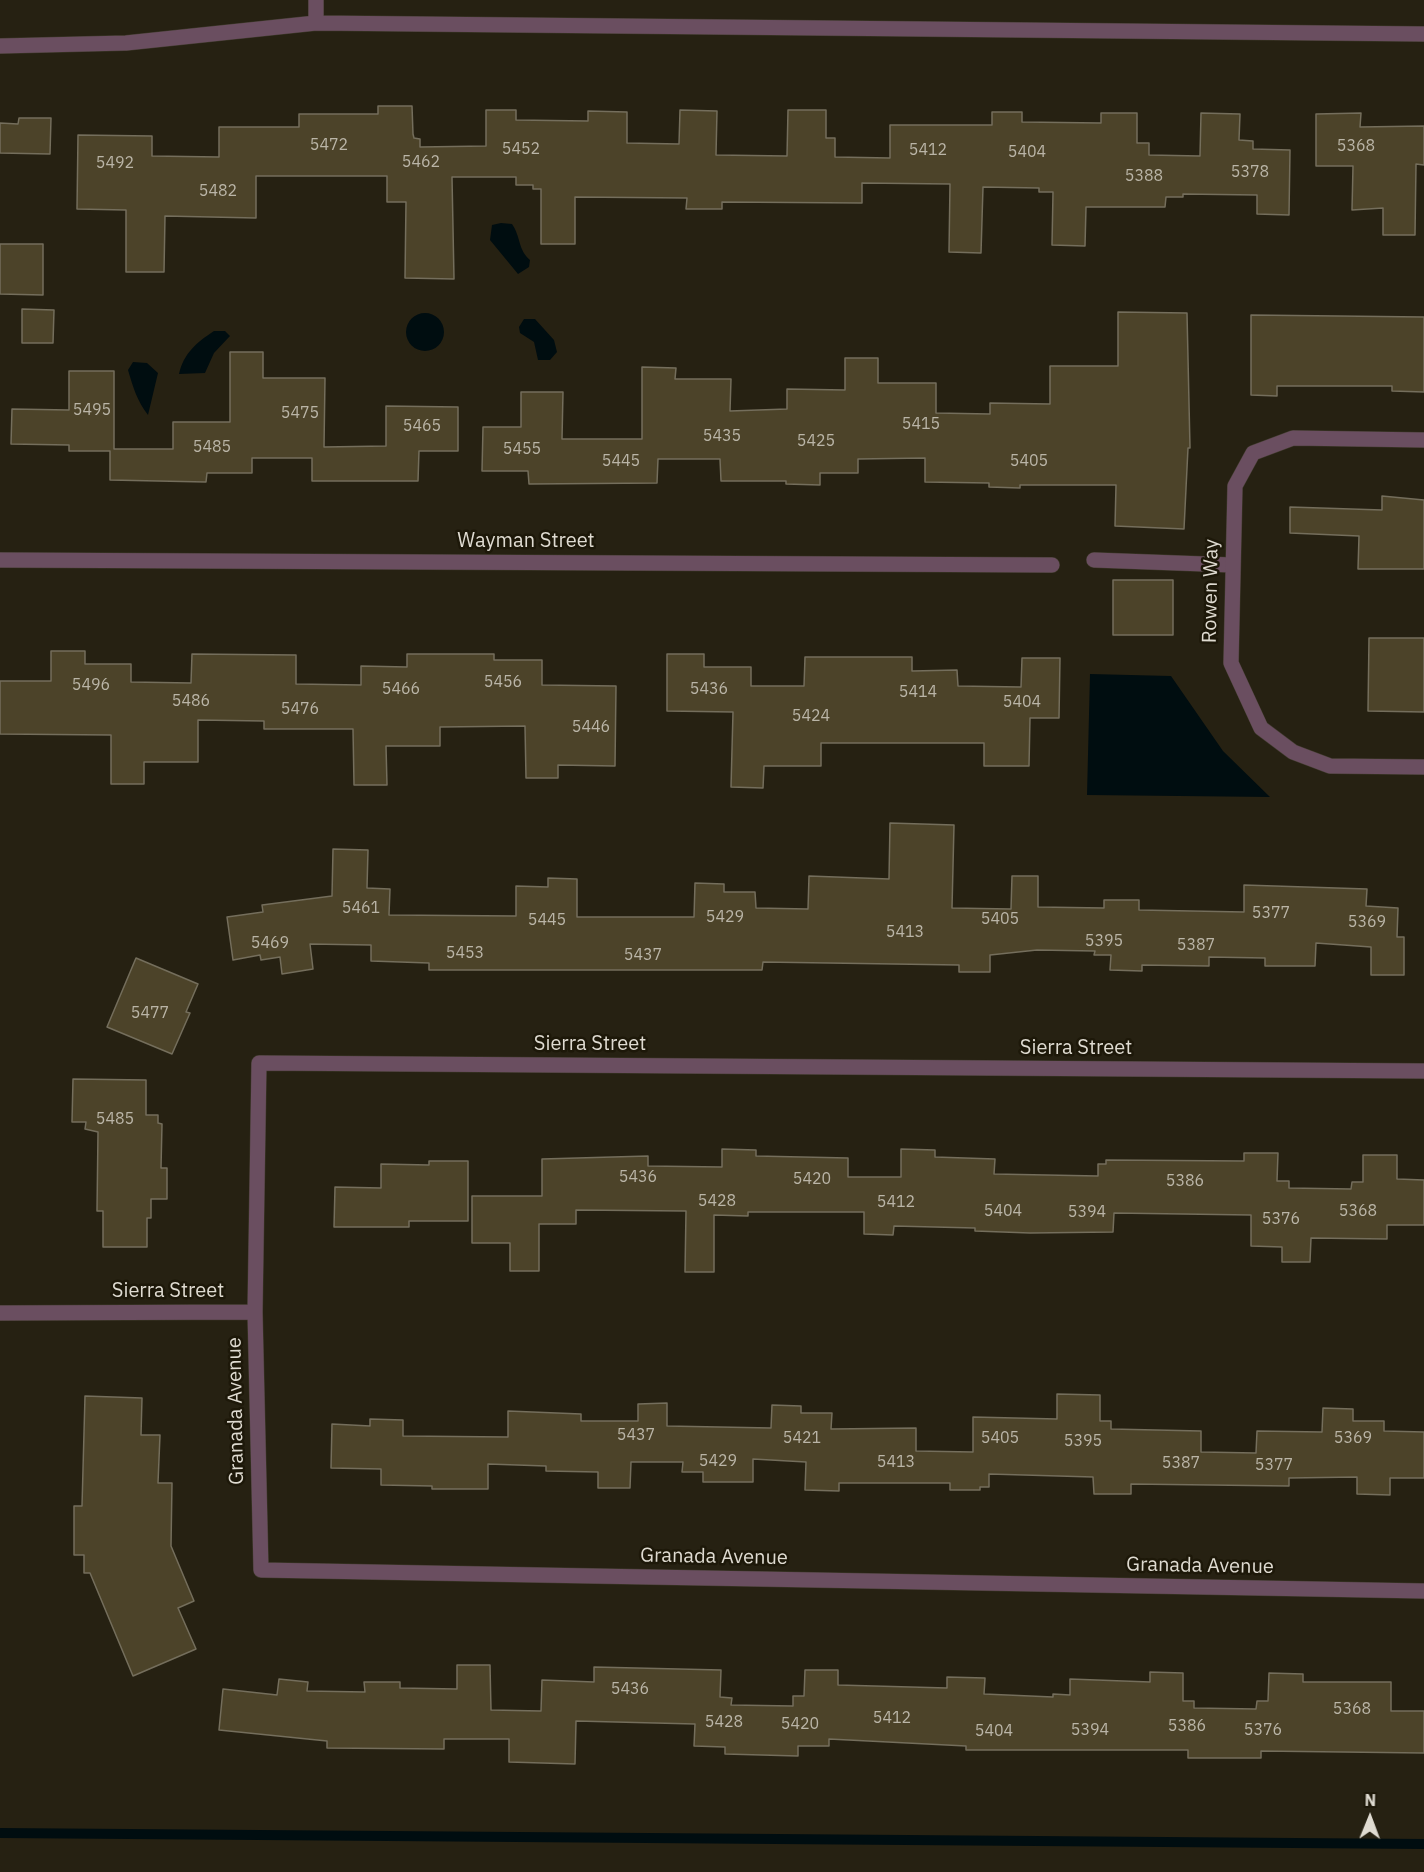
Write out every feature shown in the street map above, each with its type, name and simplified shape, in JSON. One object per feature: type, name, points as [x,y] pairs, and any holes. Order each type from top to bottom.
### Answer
[{"type":"street","points":[[316,0],[316,23]]},
{"type":"street","points":[[0,46],[126,43],[316,23],[1424,34]]},
{"type":"street","name":"Rowen Way","points":[[1424,440],[1293,438],[1253,453],[1235,486],[1231,663],[1261,728],[1293,753],[1330,766],[1424,767]]},
{"type":"street","name":"Wayman Street","points":[[0,560],[1052,565]]},
{"type":"street","points":[[1094,560],[1232,565]]},
{"type":"street","name":"Sierra Street","points":[[0,1313],[255,1312],[259,1063],[1424,1071]]},
{"type":"street","name":"Granada Avenue","points":[[255,1312],[261,1570],[1424,1591]]},
{"type":"shaded area","points":[[512,224],[523,252],[530,260],[529,267],[518,274],[490,240],[492,225]]},
{"type":"shaded area","points":[[425,313],[439,318],[444,332],[439,346],[425,351],[411,346],[406,332],[411,318]]},
{"type":"shaded area","points":[[524,319],[535,319],[554,340],[557,352],[550,360],[538,360],[534,342],[520,333],[519,327]]},
{"type":"shaded area","points":[[214,331],[225,331],[230,336],[214,353],[205,373],[179,374],[184,360],[192,349]]},
{"type":"shaded area","points":[[133,362],[147,363],[158,373],[148,415],[138,399],[128,370]]},
{"type":"shaded area","points":[[1090,674],[1171,676],[1223,751],[1270,797],[1087,795]]},
{"type":"building","points":[[378,106],[412,106],[413,134],[414,138],[420,139],[420,147],[486,146],[486,110],[516,110],[516,120],[588,121],[588,111],[627,112],[627,143],[679,144],[680,110],[717,111],[716,155],[787,156],[788,110],[826,110],[826,138],[835,138],[835,157],[890,158],[890,125],[992,125],[992,112],[1022,112],[1022,122],[1101,123],[1101,113],[1137,113],[1137,143],[1149,143],[1149,155],[1200,156],[1201,113],[1240,114],[1239,140],[1253,141],[1253,149],[1290,150],[1289,215],[1257,214],[1257,195],[1183,194],[1183,197],[1166,197],[1165,207],[1086,207],[1085,246],[1052,245],[1053,192],[1039,192],[1039,188],[983,187],[981,253],[949,252],[950,184],[862,183],[862,203],[722,202],[722,209],[686,209],[687,198],[575,197],[575,244],[541,244],[541,189],[533,189],[533,185],[516,185],[516,177],[452,177],[454,279],[405,278],[406,202],[387,202],[387,176],[256,176],[256,218],[165,216],[164,272],[126,272],[126,210],[77,209],[78,135],[152,136],[152,156],[219,157],[219,127],[299,127],[299,114],[378,114]]},
{"type":"building","points":[[1361,113],[1360,127],[1424,126],[1424,165],[1416,164],[1415,235],[1383,235],[1383,208],[1352,210],[1353,166],[1316,166],[1316,114]]},
{"type":"building","points":[[19,118],[51,118],[50,154],[0,153],[0,123],[18,124]]},
{"type":"building","points":[[0,244],[43,244],[43,295],[0,294]]},
{"type":"building","points":[[22,309],[54,310],[53,343],[22,343]]},
{"type":"building","points":[[1118,312],[1187,313],[1190,448],[1188,448],[1184,529],[1115,526],[1116,485],[1020,485],[1020,488],[989,487],[989,483],[925,482],[925,458],[858,459],[858,473],[820,473],[820,485],[786,484],[786,481],[721,481],[720,459],[658,459],[657,483],[529,484],[528,471],[482,471],[483,427],[521,427],[521,392],[563,392],[562,439],[642,439],[642,367],[676,368],[675,379],[731,379],[730,411],[787,409],[787,389],[845,390],[845,358],[878,358],[878,383],[936,383],[936,413],[990,414],[990,403],[1050,404],[1050,366],[1118,366]]},
{"type":"building","points":[[1251,315],[1424,317],[1424,392],[1392,391],[1392,386],[1277,386],[1277,396],[1251,395]]},
{"type":"building","points":[[230,352],[263,352],[263,378],[325,378],[324,447],[386,446],[386,406],[458,407],[458,451],[419,451],[418,481],[312,481],[312,458],[252,458],[252,473],[207,473],[206,482],[110,480],[110,451],[69,451],[69,445],[11,444],[12,409],[69,410],[69,371],[114,371],[114,449],[173,449],[173,422],[230,422]]},
{"type":"building","points":[[1382,496],[1424,500],[1424,569],[1358,569],[1359,536],[1290,533],[1290,507],[1382,510]]},
{"type":"building","points":[[1113,580],[1173,580],[1173,635],[1113,635]]},
{"type":"building","points":[[1369,638],[1424,638],[1424,712],[1368,711]]},
{"type":"building","points":[[51,651],[85,651],[85,664],[131,664],[131,682],[191,683],[192,654],[296,655],[296,684],[361,685],[361,666],[407,667],[407,654],[494,654],[494,660],[542,660],[542,685],[616,686],[615,766],[558,765],[558,778],[526,778],[525,726],[440,727],[440,746],[386,746],[387,785],[354,785],[353,729],[264,729],[264,721],[198,720],[198,762],[144,762],[144,784],[111,784],[111,735],[0,734],[0,681],[51,681]]},
{"type":"building","points":[[667,654],[704,654],[704,667],[751,667],[751,686],[804,686],[805,657],[912,657],[912,671],[957,670],[958,686],[1021,687],[1022,658],[1060,658],[1059,718],[1030,718],[1029,766],[984,766],[984,743],[821,743],[821,766],[764,766],[763,788],[731,787],[733,712],[667,711]]},
{"type":"building","points":[[890,823],[954,825],[952,908],[1011,909],[1012,876],[1038,876],[1038,907],[1104,908],[1104,900],[1139,900],[1139,910],[1244,912],[1244,885],[1367,889],[1366,906],[1398,908],[1397,937],[1404,937],[1404,975],[1371,975],[1371,947],[1316,943],[1315,966],[1265,966],[1265,958],[1209,957],[1209,966],[1142,965],[1142,971],[1110,970],[1111,955],[1094,955],[1095,951],[1037,950],[990,955],[990,972],[959,972],[959,965],[763,962],[762,970],[429,970],[429,963],[371,961],[371,945],[310,944],[313,969],[282,974],[280,957],[261,960],[260,955],[233,960],[227,917],[263,912],[262,905],[332,896],[333,849],[368,850],[367,888],[390,889],[389,915],[516,916],[516,886],[548,887],[548,878],[577,879],[577,917],[694,917],[695,883],[724,884],[724,892],[755,892],[756,908],[808,909],[809,876],[889,879]]},
{"type":"building","points":[[136,958],[198,984],[186,1012],[190,1013],[172,1054],[107,1027]]},
{"type":"building","points":[[73,1079],[146,1080],[146,1115],[158,1115],[158,1123],[162,1124],[161,1168],[167,1168],[167,1199],[151,1199],[151,1218],[147,1218],[147,1247],[103,1247],[103,1211],[97,1211],[98,1132],[85,1129],[86,1122],[72,1122]]},
{"type":"building","points":[[722,1149],[756,1150],[756,1156],[848,1158],[848,1177],[901,1177],[901,1149],[935,1150],[935,1157],[995,1159],[994,1174],[1098,1176],[1098,1164],[1106,1164],[1106,1160],[1244,1161],[1244,1153],[1278,1153],[1277,1181],[1289,1181],[1289,1188],[1351,1189],[1352,1182],[1363,1182],[1363,1155],[1397,1155],[1397,1179],[1424,1180],[1424,1225],[1387,1225],[1387,1239],[1311,1238],[1310,1262],[1282,1262],[1282,1247],[1251,1246],[1251,1215],[1114,1213],[1113,1232],[1030,1233],[975,1231],[975,1228],[894,1226],[893,1235],[864,1234],[864,1212],[748,1212],[748,1216],[714,1215],[714,1272],[685,1272],[686,1211],[576,1210],[576,1224],[539,1224],[539,1271],[510,1271],[510,1243],[472,1243],[472,1196],[542,1196],[542,1159],[648,1156],[648,1166],[722,1167]]},
{"type":"building","points":[[429,1161],[468,1161],[468,1221],[409,1221],[409,1227],[334,1227],[335,1187],[381,1188],[381,1164],[429,1165]]},
{"type":"building","points":[[1057,1394],[1100,1395],[1100,1421],[1111,1421],[1111,1429],[1201,1431],[1201,1452],[1256,1453],[1257,1431],[1322,1432],[1323,1408],[1353,1409],[1353,1421],[1384,1421],[1384,1431],[1424,1432],[1424,1478],[1390,1478],[1390,1495],[1357,1494],[1357,1477],[1289,1478],[1289,1486],[1131,1484],[1131,1494],[1094,1494],[1093,1477],[989,1474],[989,1487],[980,1487],[980,1490],[950,1490],[950,1483],[839,1483],[839,1491],[805,1490],[806,1462],[753,1459],[753,1482],[703,1482],[703,1472],[682,1472],[683,1462],[631,1462],[630,1488],[598,1488],[598,1472],[546,1471],[546,1466],[488,1464],[488,1489],[432,1489],[432,1486],[381,1485],[381,1469],[331,1468],[332,1424],[370,1426],[370,1419],[403,1420],[403,1436],[508,1437],[508,1411],[581,1414],[581,1421],[638,1421],[638,1404],[667,1403],[667,1426],[771,1428],[772,1405],[801,1406],[801,1413],[832,1413],[831,1429],[916,1428],[916,1451],[973,1452],[973,1417],[1057,1419]]},
{"type":"building","points":[[85,1396],[142,1398],[141,1435],[160,1435],[158,1483],[172,1483],[171,1546],[194,1601],[178,1608],[196,1649],[133,1676],[90,1573],[84,1573],[84,1555],[74,1555],[74,1506],[82,1506]]},
{"type":"building","points":[[457,1665],[490,1665],[491,1710],[541,1711],[542,1680],[594,1682],[594,1667],[721,1670],[720,1697],[732,1698],[731,1705],[793,1706],[793,1696],[804,1696],[805,1670],[838,1670],[838,1685],[947,1688],[947,1677],[985,1678],[984,1694],[1053,1697],[1053,1694],[1070,1695],[1070,1679],[1150,1682],[1150,1672],[1183,1673],[1183,1701],[1194,1701],[1194,1708],[1256,1709],[1257,1701],[1268,1701],[1269,1673],[1303,1674],[1303,1682],[1391,1682],[1391,1711],[1424,1711],[1424,1753],[1261,1751],[1261,1758],[1188,1758],[1188,1750],[966,1750],[966,1746],[829,1739],[829,1746],[798,1746],[798,1756],[725,1754],[725,1747],[694,1746],[695,1724],[576,1721],[575,1764],[509,1762],[509,1739],[444,1739],[444,1749],[327,1748],[327,1741],[219,1730],[223,1689],[277,1695],[279,1679],[308,1682],[307,1691],[365,1692],[364,1682],[400,1682],[400,1688],[457,1689]]},
{"type":"waterway","points":[[0,1833],[1424,1844]]}]
